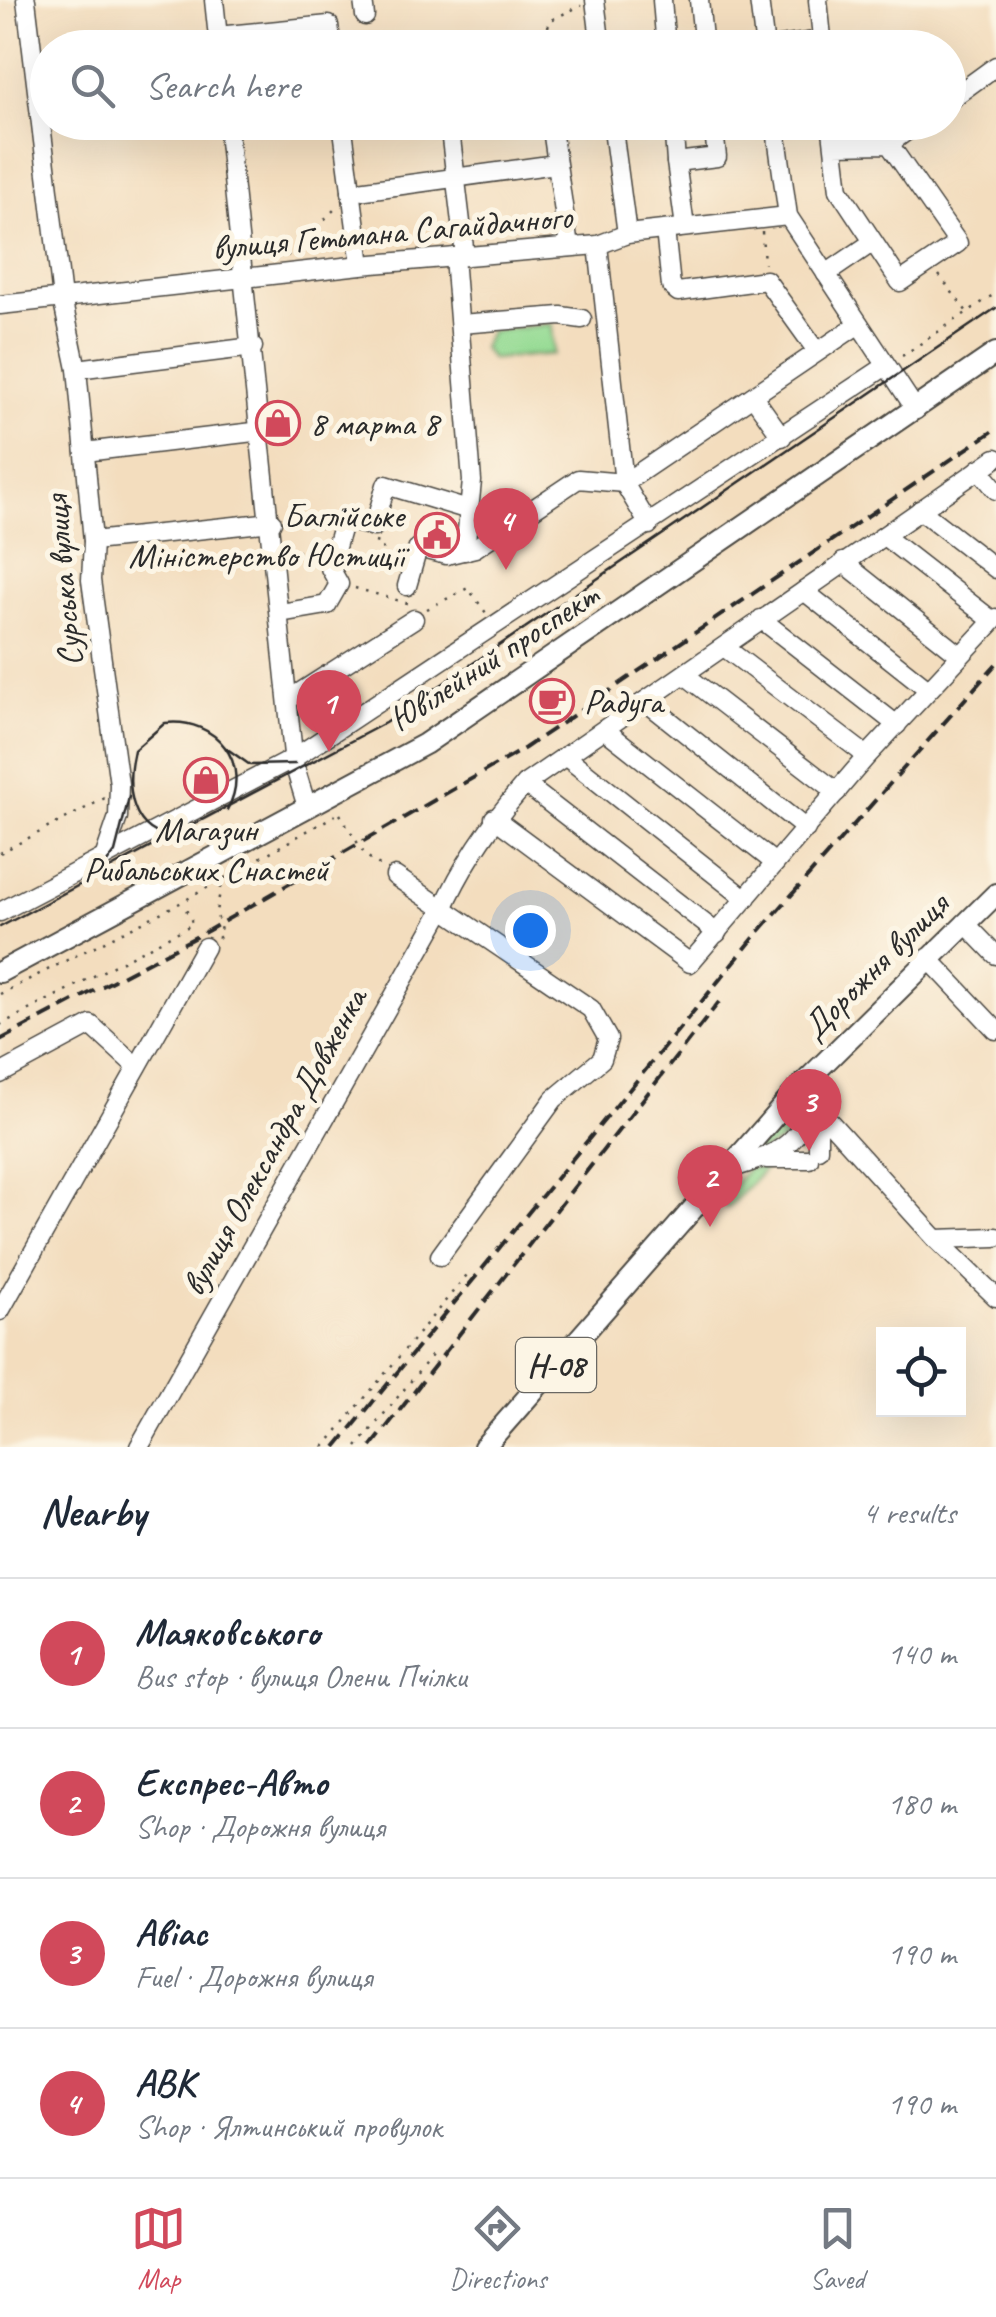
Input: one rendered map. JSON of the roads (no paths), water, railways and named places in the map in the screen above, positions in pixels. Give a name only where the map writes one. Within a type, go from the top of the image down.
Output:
[{"type":"main road","name":"Ювілейний проспект","points":[[0,972],[324,806],[425,744],[996,353]]},
{"type":"main road","name":"Дорожня вулиця","points":[[484,1447],[726,1170],[803,1094],[928,958],[996,894]]},
{"type":"street","name":"Сурська вулиця","points":[[26,0],[30,33]]},
{"type":"street","points":[[214,0],[217,30]]},
{"type":"street","points":[[594,0],[599,30]]},
{"type":"street","points":[[662,0],[664,30]]},
{"type":"street","points":[[700,0],[702,30]]},
{"type":"street","points":[[759,0],[763,30]]},
{"type":"street","points":[[818,0],[821,30]]},
{"type":"street","points":[[296,30],[328,25],[329,30]]},
{"type":"street","points":[[966,88],[996,66]]},
{"type":"street","name":"Сурська вулиця","points":[[43,140],[62,298],[76,368],[93,542],[92,580],[118,790],[118,817],[104,858]]},
{"type":"street","points":[[229,140],[294,758],[324,806]]},
{"type":"street","points":[[345,140],[361,265]]},
{"type":"street","points":[[451,140],[472,511],[464,551]]},
{"type":"street","points":[[553,140],[569,247]]},
{"type":"street","points":[[614,140],[626,234]]},
{"type":"street","points":[[674,140],[685,227]]},
{"type":"street","points":[[676,162],[718,157],[716,140]]},
{"type":"street","points":[[777,140],[788,216],[916,410]]},
{"type":"street","points":[[833,140],[839,190],[900,282],[958,244],[889,144]]},
{"type":"street","points":[[834,145],[889,144],[894,140]]},
{"type":"street","points":[[352,192],[556,164]]},
{"type":"street","name":"вулиця Гетьмана Сагайдачного","points":[[0,305],[361,265],[598,245],[626,234],[788,216]]},
{"type":"street","points":[[666,230],[670,286],[678,292],[766,280],[817,351]]},
{"type":"street","points":[[826,274],[873,242]]},
{"type":"street","points":[[598,245],[624,483],[650,525]]},
{"type":"street","points":[[460,324],[561,316],[582,319]]},
{"type":"street","points":[[407,586],[418,548],[446,555],[464,551],[578,479],[624,483],[858,324]]},
{"type":"street","points":[[76,368],[253,347]]},
{"type":"street","points":[[0,912],[294,758],[886,366]]},
{"type":"street","points":[[753,396],[782,437]]},
{"type":"street","points":[[84,452],[262,432]]},
{"type":"street","name":"вулиця Олександра Довженка","points":[[139,1447],[442,911],[462,866],[494,818],[525,784],[996,458]]},
{"type":"street","points":[[979,469],[996,490]]},
{"type":"street","points":[[280,613],[327,605],[339,584],[330,568],[344,520],[374,527],[386,485],[472,511]]},
{"type":"street","points":[[920,510],[996,569]]},
{"type":"street","points":[[93,542],[272,522]]},
{"type":"street","points":[[494,818],[680,959],[690,963],[696,959],[866,756],[994,619],[884,536]]},
{"type":"street","points":[[843,562],[960,655]]},
{"type":"street","points":[[804,591],[928,689]]},
{"type":"street","points":[[288,700],[414,618]]},
{"type":"street","points":[[761,618],[897,724]]},
{"type":"street","points":[[724,648],[866,756]]},
{"type":"street","points":[[686,675],[837,792]]},
{"type":"street","points":[[645,702],[806,829]]},
{"type":"street","points":[[605,730],[775,863]]},
{"type":"street","points":[[565,756],[746,899]]},
{"type":"street","points":[[525,784],[717,933]]},
{"type":"street","points":[[395,876],[591,1009],[608,1040],[602,1059],[554,1099],[440,1256]]},
{"type":"street","points":[[964,923],[996,955]]},
{"type":"street","points":[[0,1311],[205,947]]},
{"type":"street","points":[[928,958],[996,1030]]},
{"type":"street","points":[[0,1074],[91,1025],[137,1067]]},
{"type":"street","points":[[760,1158],[810,1150],[818,1125],[803,1094]]},
{"type":"street","points":[[726,1170],[787,1147],[800,1133],[808,1112],[803,1094]]},
{"type":"street","points":[[803,1094],[936,1239],[996,1297]]},
{"type":"street","points":[[936,1239],[996,1237]]},
{"type":"tram line","points":[[0,927],[385,723],[996,308]]},
{"type":"tram line","points":[[178,838],[150,828],[141,819],[131,794],[134,750],[165,723],[200,728],[225,747],[235,776],[227,810]]},
{"type":"tram line","points":[[226,748],[250,765],[295,764]]},
{"type":"tram line","points":[[101,871],[115,852],[129,797]]},
{"type":"railway","points":[[0,1040],[209,930],[525,748],[996,429]]},
{"type":"railway","points":[[336,1447],[757,934],[996,664]]},
{"type":"railway","points":[[371,1447],[719,1002]]},
{"type":"place","name":"8 марта 8","points":[[278,423]]},
{"type":"place","name":"Баглійське Міністерство Юстиції","points":[[437,535]]},
{"type":"place","name":"АВК","points":[[506,570]]},
{"type":"place","name":"Радуга","points":[[552,701]]},
{"type":"place","name":"Маяковського","points":[[329,752]]},
{"type":"place","name":"Магазин Рибальських Снастей","points":[[206,780]]},
{"type":"place","name":"Авіас","points":[[809,1151]]},
{"type":"place","name":"Експрес-Авто","points":[[710,1227]]}]
